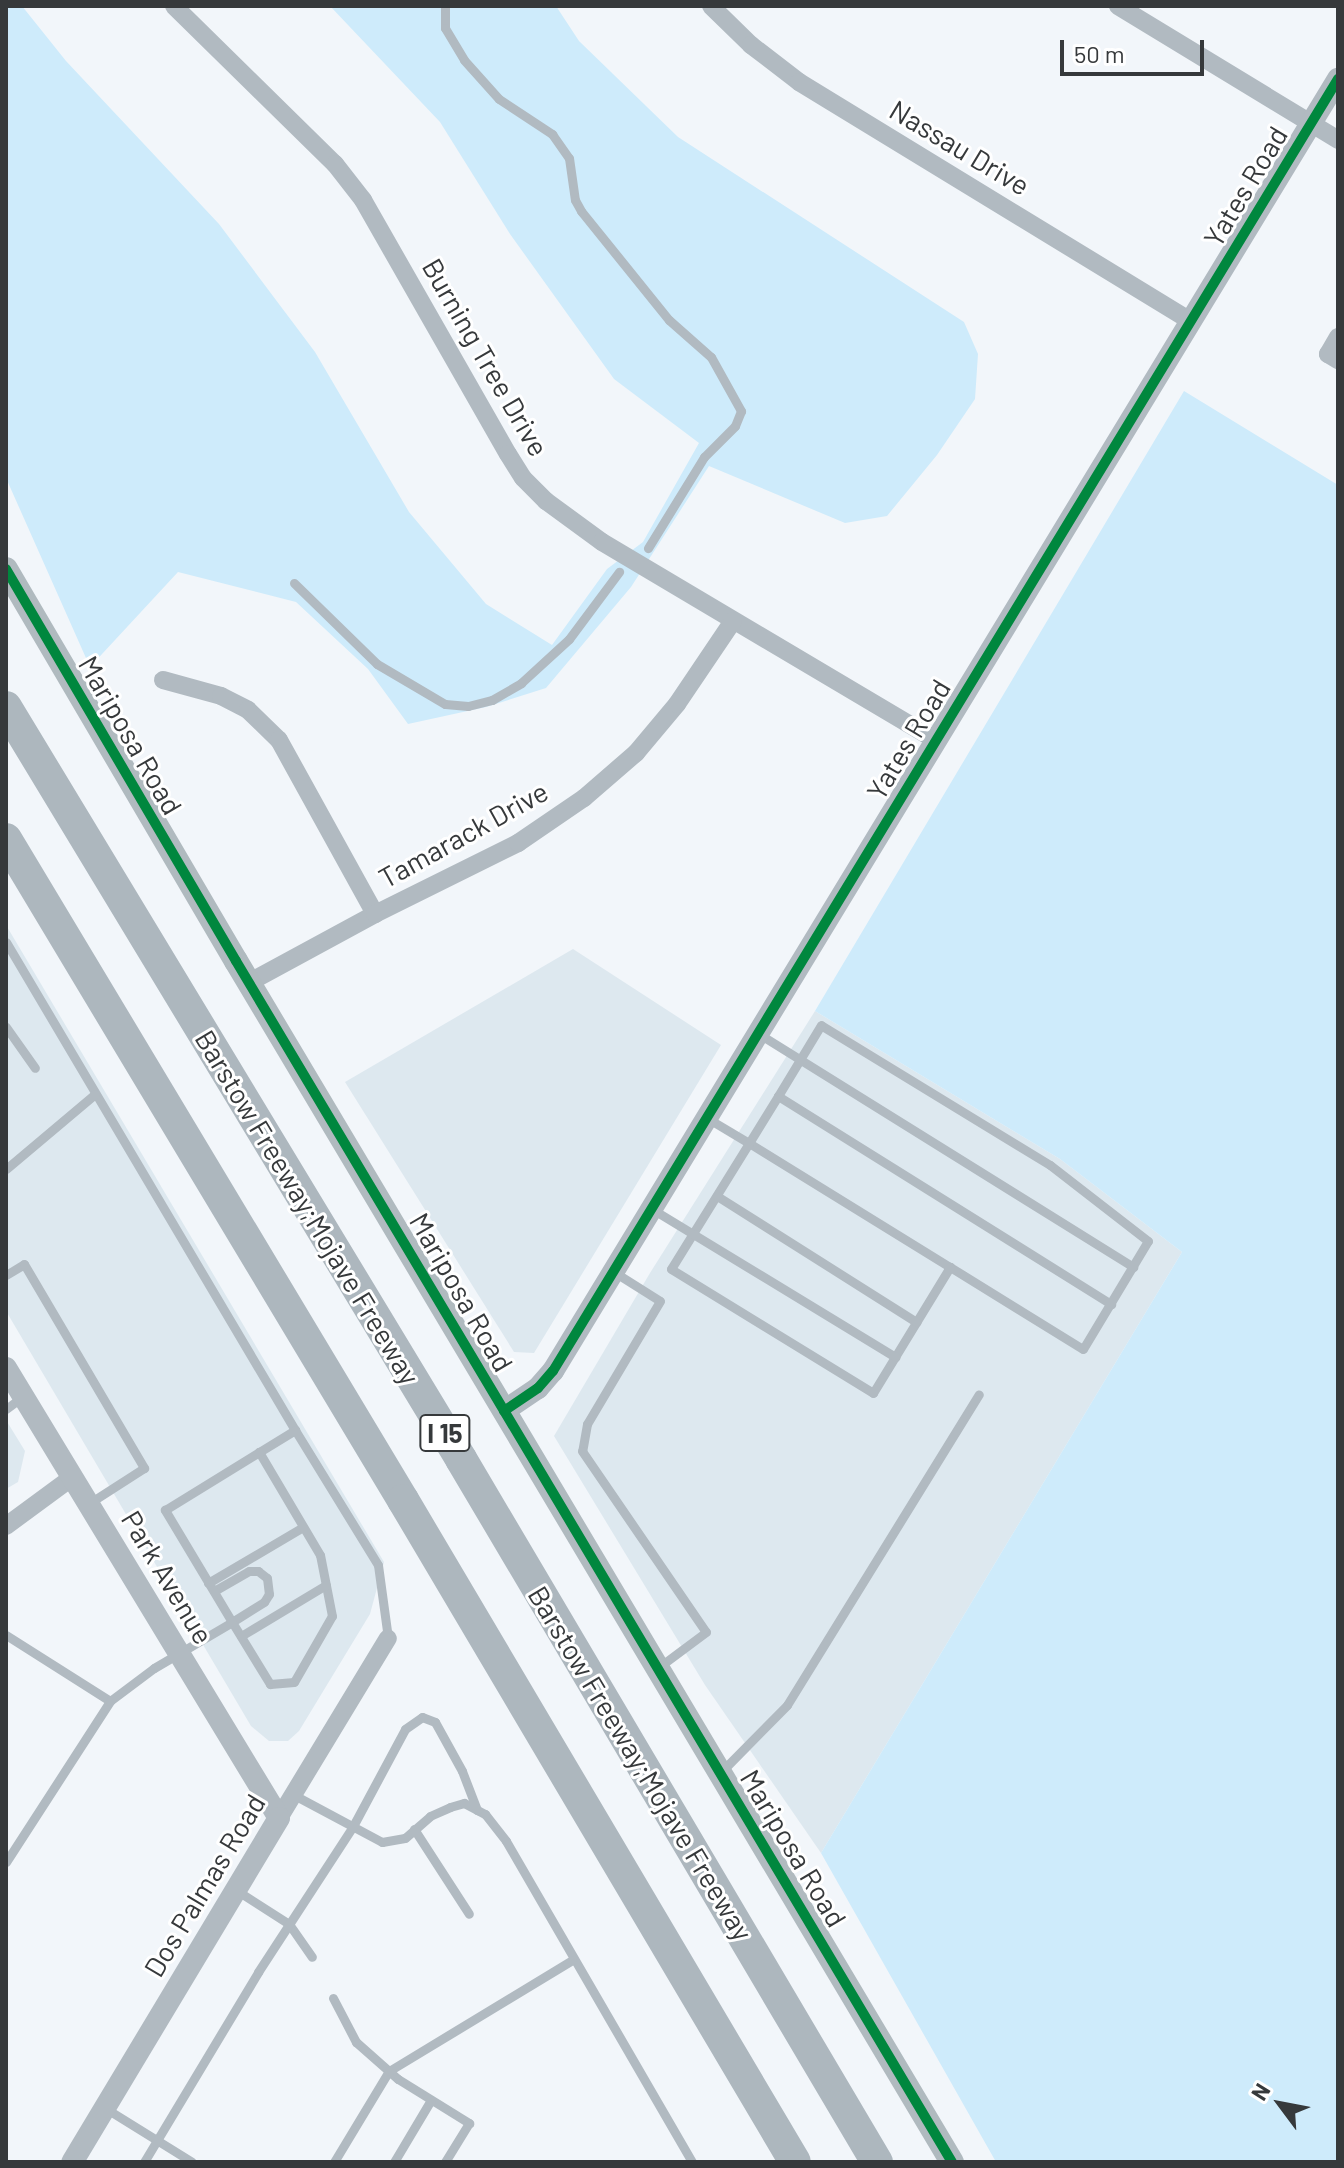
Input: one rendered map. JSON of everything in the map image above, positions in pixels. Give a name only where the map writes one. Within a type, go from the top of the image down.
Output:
[{"type":"highway","name":"Barstow Freeway;Mojave Freeway","points":[[6,707],[461,1459],[877,2162]]},
{"type":"highway","name":"I 15","points":[[6,839],[795,2162]]},
{"type":"main road","name":"Mariposa Road","points":[[6,569],[248,983],[952,2162]]},
{"type":"street","name":"Burning Tree Drive","points":[[174,6],[335,164],[363,200],[523,478],[581,528],[936,740]]},
{"type":"street","name":"Nassau Drive","points":[[711,6],[751,45],[799,82],[1190,321]]},
{"type":"street","points":[[1118,6],[1338,140]]},
{"type":"street","name":"Yates Road","points":[[504,1411],[538,1388],[553,1371],[1338,79]]},
{"type":"street","points":[[1333,357],[1338,337]]},
{"type":"street","name":"Tamarack Drive","points":[[248,983],[375,914],[518,843],[584,798],[636,753],[733,621]]},
{"type":"street","points":[[163,680],[221,696],[248,710],[279,740],[375,914]]},
{"type":"street","name":"Park Avenue","points":[[6,1368],[14,1402],[88,1504],[279,1818]]},
{"type":"street","points":[[6,1526],[71,1478]]},
{"type":"street","name":"Dos Palmas Road","points":[[72,2162],[388,1638]]},
{"type":"lane","points":[[445,6],[445,28],[457,51],[499,99],[552,134],[569,158],[575,200],[581,211],[669,320],[711,357],[741,411],[735,426],[704,457],[648,548]]},
{"type":"lane","points":[[294,583],[377,664],[445,704],[468,706],[500,696],[521,683],[569,639],[619,572]]},
{"type":"lane","points":[[6,942],[378,1565],[388,1638]]},
{"type":"lane","points":[[707,1117],[749,1143],[1083,1349],[1148,1241],[1050,1165],[821,1025],[800,1060],[749,1143],[717,1196],[671,1269],[873,1393],[950,1267]]},
{"type":"lane","points":[[6,1027],[35,1068]]},
{"type":"lane","points":[[757,1033],[1133,1267]]},
{"type":"lane","points":[[6,1169],[95,1094]]},
{"type":"lane","points":[[778,1096],[1111,1304]]},
{"type":"lane","points":[[717,1196],[916,1322]]},
{"type":"lane","points":[[652,1209],[895,1357]]},
{"type":"lane","points":[[6,1275],[24,1264],[144,1468],[88,1504]]},
{"type":"lane","points":[[614,1272],[660,1301],[587,1424],[582,1451],[706,1632],[659,1667]]},
{"type":"lane","points":[[721,1772],[787,1705],[979,1394]]},
{"type":"lane","points":[[259,1452],[320,1555],[332,1616],[294,1682],[270,1684],[165,1510],[259,1452],[295,1430]]},
{"type":"lane","points":[[211,1587],[237,1566],[303,1527]]},
{"type":"lane","points":[[6,1862],[110,1701],[179,1653],[264,1602],[269,1594],[267,1578],[258,1571],[249,1571],[211,1587]]},
{"type":"lane","points":[[241,1636],[326,1585]]},
{"type":"lane","points":[[6,1635],[110,1701]]},
{"type":"lane","points":[[144,2162],[289,1924],[352,1828],[405,1729],[422,1717],[435,1722],[462,1771],[477,1810]]},
{"type":"lane","points":[[294,1795],[382,1842],[405,1838],[430,1816],[464,1803],[485,1814],[506,1841],[572,1960],[692,2162]]},
{"type":"lane","points":[[414,1829],[469,1914]]},
{"type":"lane","points":[[236,1890],[289,1924],[312,1957]]},
{"type":"lane","points":[[334,2162],[389,2071],[572,1960]]},
{"type":"lane","points":[[333,1998],[356,2042],[389,2071],[469,2123],[445,2162]]},
{"type":"lane","points":[[394,2162],[431,2100]]},
{"type":"lane","points":[[105,2108],[192,2162]]},
{"type":"shaded area","points":[[6,6],[22,6],[66,61],[219,224],[315,352],[409,512],[486,604],[552,645],[607,569],[643,542],[699,443],[614,379],[510,234],[440,122],[330,6],[556,6],[579,41],[678,137],[964,322],[978,354],[975,399],[937,455],[887,516],[845,523],[709,466],[631,587],[546,688],[486,707],[408,724],[368,669],[296,602],[178,572],[90,667],[6,478]]},
{"type":"shaded area","points":[[1184,391],[1338,485],[1338,2162],[996,2162],[821,1853],[1182,1252],[1060,1159],[815,1011]]},
{"type":"shaded area","points":[[6,925],[384,1562],[370,1614],[299,1731],[288,1741],[269,1741],[251,1726],[6,1311]]},
{"type":"shaded area","points":[[573,949],[721,1045],[534,1353],[514,1352],[345,1082]]},
{"type":"shaded area","points":[[815,1011],[1060,1159],[1182,1252],[821,1853],[705,1685],[554,1436],[650,1273]]},
{"type":"shaded area","points":[[6,1420],[25,1451],[18,1482],[6,1489]]},
{"type":"cycle path","points":[[504,1411],[538,1388],[553,1371],[1338,79]]},
{"type":"cycle path","points":[[6,569],[952,2162]]}]
